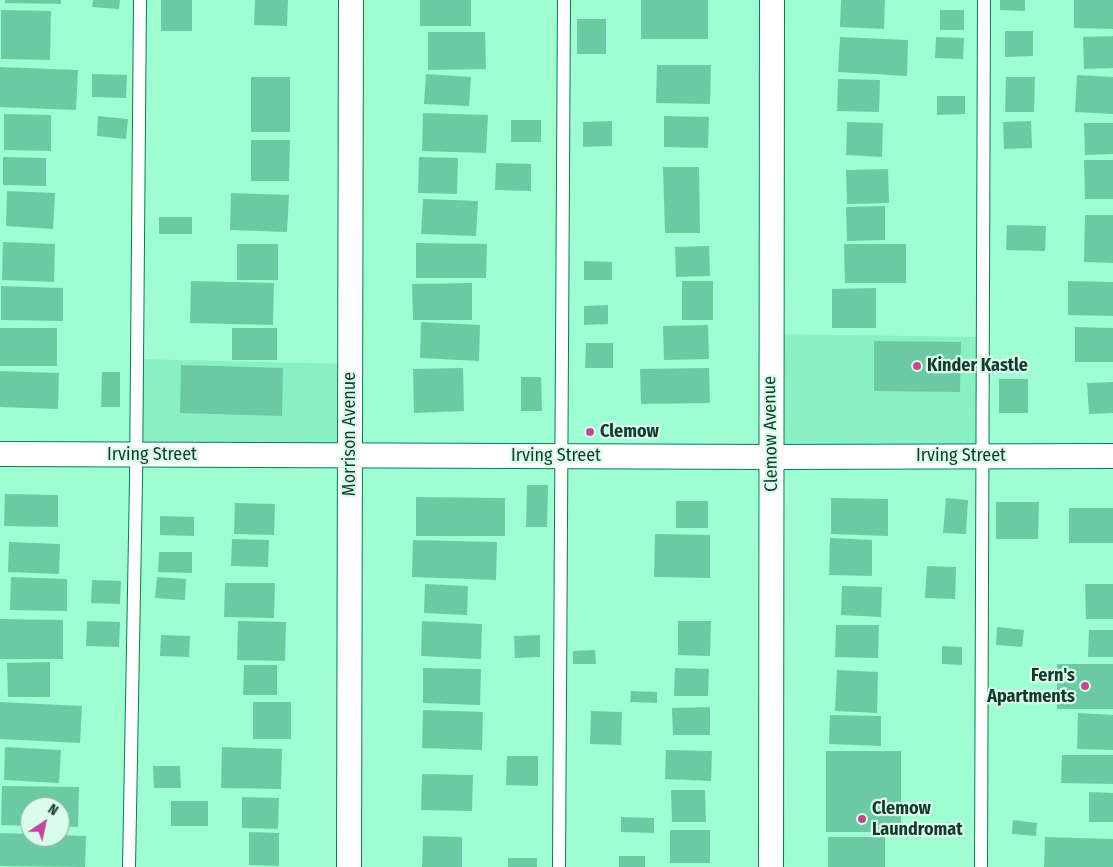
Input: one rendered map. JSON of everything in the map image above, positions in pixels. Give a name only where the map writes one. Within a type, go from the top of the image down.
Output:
[{"type":"street","name":"Morrison Avenue","points":[[349,867],[351,0]]},
{"type":"street","name":"Clemow Avenue","points":[[771,867],[772,0]]},
{"type":"street","name":"Irving Street","points":[[0,454],[137,456],[1113,456]]},
{"type":"lane","points":[[130,867],[137,456],[140,0]]},
{"type":"lane","points":[[559,867],[564,0]]},
{"type":"lane","points":[[981,867],[984,0]]},
{"type":"shaded area","points":[[774,334],[982,337],[982,458],[774,459]]},
{"type":"shaded area","points":[[139,359],[349,364],[348,452],[139,454]]},
{"type":"building","points":[[5,0],[61,0],[61,4],[5,3]]},
{"type":"building","points":[[93,0],[120,0],[119,9],[92,7]]},
{"type":"building","points":[[161,0],[192,0],[192,31],[161,31]]},
{"type":"building","points":[[255,0],[288,0],[287,26],[254,25]]},
{"type":"building","points":[[420,0],[471,0],[471,26],[420,26]]},
{"type":"building","points":[[641,0],[708,0],[708,39],[641,39]]},
{"type":"building","points":[[841,0],[885,0],[884,29],[840,27]]},
{"type":"building","points":[[1000,0],[1025,0],[1025,11],[1000,10]]},
{"type":"building","points":[[1074,0],[1113,0],[1113,29],[1074,28]]},
{"type":"building","points":[[1,10],[51,11],[50,60],[1,59]]},
{"type":"building","points":[[940,10],[964,10],[964,30],[940,30]]},
{"type":"building","points":[[577,19],[606,19],[606,54],[577,54]]},
{"type":"building","points":[[1005,31],[1033,31],[1033,56],[1005,57]]},
{"type":"building","points":[[428,32],[485,32],[486,69],[428,70]]},
{"type":"building","points":[[1113,36],[1113,68],[1084,69],[1083,37]]},
{"type":"building","points":[[840,37],[908,40],[907,76],[838,72]]},
{"type":"building","points":[[936,37],[964,38],[963,59],[935,58]]},
{"type":"building","points":[[657,65],[711,65],[710,104],[656,103]]},
{"type":"building","points":[[0,67],[78,70],[76,110],[0,107]]},
{"type":"building","points":[[92,74],[127,75],[126,98],[92,97]]},
{"type":"building","points":[[426,74],[471,77],[469,106],[424,104]]},
{"type":"building","points":[[1077,75],[1113,77],[1113,114],[1075,112]]},
{"type":"building","points":[[251,77],[290,77],[290,132],[251,132]]},
{"type":"building","points":[[1006,77],[1035,77],[1034,112],[1005,112]]},
{"type":"building","points":[[838,79],[880,80],[879,112],[837,111]]},
{"type":"building","points":[[937,96],[965,96],[965,114],[937,115]]},
{"type":"building","points":[[423,113],[488,115],[486,153],[422,151]]},
{"type":"building","points":[[4,114],[51,115],[51,151],[4,150]]},
{"type":"building","points":[[98,116],[128,119],[126,139],[97,136]]},
{"type":"building","points":[[664,116],[709,117],[708,148],[664,147]]},
{"type":"building","points":[[511,120],[541,120],[541,142],[511,142]]},
{"type":"building","points":[[612,121],[612,146],[583,147],[583,122]]},
{"type":"building","points":[[1031,121],[1032,148],[1004,149],[1003,122]]},
{"type":"building","points":[[847,122],[883,123],[882,157],[846,155]]},
{"type":"building","points":[[1084,123],[1113,123],[1113,154],[1085,155]]},
{"type":"building","points":[[251,140],[290,140],[289,181],[251,181]]},
{"type":"building","points":[[3,157],[46,158],[46,186],[3,185]]},
{"type":"building","points":[[419,157],[458,158],[457,194],[418,193]]},
{"type":"building","points":[[1084,160],[1113,160],[1113,199],[1085,199]]},
{"type":"building","points":[[496,163],[531,164],[531,191],[495,190]]},
{"type":"building","points":[[663,167],[699,167],[700,233],[665,233]]},
{"type":"building","points":[[888,169],[889,203],[847,204],[846,170]]},
{"type":"building","points":[[7,191],[55,193],[53,229],[6,226]]},
{"type":"building","points":[[231,193],[289,195],[287,232],[230,230]]},
{"type":"building","points":[[423,199],[478,201],[476,236],[421,234]]},
{"type":"building","points":[[885,206],[885,240],[847,241],[846,207]]},
{"type":"building","points":[[1085,215],[1113,215],[1113,263],[1084,262]]},
{"type":"building","points":[[159,217],[192,217],[192,234],[159,234]]},
{"type":"building","points":[[1007,225],[1046,226],[1045,251],[1006,250]]},
{"type":"building","points":[[3,242],[55,244],[54,282],[2,280]]},
{"type":"building","points":[[416,243],[487,244],[486,278],[416,278]]},
{"type":"building","points":[[237,244],[278,244],[278,280],[237,280]]},
{"type":"building","points":[[844,244],[906,244],[906,283],[845,283]]},
{"type":"building","points":[[709,246],[710,276],[676,277],[675,247]]},
{"type":"building","points":[[584,261],[612,262],[612,280],[584,280]]},
{"type":"building","points":[[191,281],[274,283],[273,325],[190,323]]},
{"type":"building","points":[[682,281],[713,281],[713,320],[682,320]]},
{"type":"building","points":[[1068,281],[1113,282],[1113,316],[1068,315]]},
{"type":"building","points":[[472,283],[472,320],[413,320],[412,284]]},
{"type":"building","points":[[1,286],[63,288],[63,321],[1,320]]},
{"type":"building","points":[[876,288],[876,328],[832,328],[832,289]]},
{"type":"building","points":[[608,305],[608,324],[584,325],[584,306]]},
{"type":"building","points":[[421,322],[480,325],[479,361],[420,358]]},
{"type":"building","points":[[708,325],[709,359],[664,360],[663,326]]},
{"type":"building","points":[[1075,327],[1113,328],[1113,362],[1075,362]]},
{"type":"building","points":[[0,328],[57,328],[57,366],[0,366]]},
{"type":"building","points":[[232,328],[277,328],[277,360],[232,360]]},
{"type":"building","name":"Kinder Kastle","points":[[874,341],[961,342],[960,392],[874,391]]},
{"type":"building","points":[[586,343],[613,343],[613,368],[585,368]]},
{"type":"building","points":[[181,365],[283,368],[282,416],[180,413]]},
{"type":"building","points":[[463,368],[464,411],[414,413],[413,369]]},
{"type":"building","points":[[709,368],[710,403],[641,404],[640,369]]},
{"type":"building","points":[[0,371],[59,373],[58,409],[0,407]]},
{"type":"building","points":[[102,372],[120,372],[120,407],[101,407]]},
{"type":"building","points":[[521,377],[541,377],[542,411],[521,411]]},
{"type":"building","points":[[999,379],[1028,379],[1028,413],[999,413]]},
{"type":"building","points":[[1113,382],[1113,413],[1089,414],[1087,383]]},
{"type":"building","points":[[527,485],[548,485],[547,527],[526,527]]},
{"type":"building","points":[[5,494],[58,495],[58,527],[4,526]]},
{"type":"building","points":[[416,497],[505,498],[505,536],[416,536]]},
{"type":"building","points":[[831,498],[888,499],[888,536],[831,534]]},
{"type":"building","points":[[946,498],[968,500],[966,534],[943,533]]},
{"type":"building","points":[[676,501],[708,501],[708,528],[676,528]]},
{"type":"building","points":[[996,502],[1039,502],[1038,539],[996,539]]},
{"type":"building","points":[[235,503],[275,504],[274,535],[234,534]]},
{"type":"building","points":[[1069,508],[1113,508],[1113,543],[1069,543]]},
{"type":"building","points":[[160,516],[194,517],[194,536],[160,535]]},
{"type":"building","points":[[655,534],[710,535],[710,578],[654,577]]},
{"type":"building","points":[[830,538],[872,540],[872,576],[829,575]]},
{"type":"building","points":[[232,539],[269,540],[268,567],[231,566]]},
{"type":"building","points":[[413,540],[497,542],[496,580],[412,577]]},
{"type":"building","points":[[9,542],[60,544],[59,574],[8,572]]},
{"type":"building","points":[[159,552],[192,552],[192,573],[158,572]]},
{"type":"building","points":[[927,566],[956,567],[955,599],[925,598]]},
{"type":"building","points":[[11,577],[67,579],[67,611],[10,610]]},
{"type":"building","points":[[157,577],[186,579],[185,600],[155,598]]},
{"type":"building","points":[[92,580],[121,581],[120,604],[91,603]]},
{"type":"building","points":[[225,583],[275,583],[274,618],[224,617]]},
{"type":"building","points":[[425,584],[468,586],[467,615],[424,613]]},
{"type":"building","points":[[1085,584],[1113,584],[1113,619],[1086,619]]},
{"type":"building","points":[[842,586],[882,587],[881,617],[841,615]]},
{"type":"building","points":[[0,619],[63,620],[63,659],[0,659]]},
{"type":"building","points":[[87,621],[120,622],[119,647],[86,646]]},
{"type":"building","points":[[238,621],[286,622],[285,661],[237,660]]},
{"type":"building","points":[[422,621],[482,624],[481,659],[421,656]]},
{"type":"building","points":[[678,621],[711,621],[710,656],[678,655]]},
{"type":"building","points":[[836,625],[879,625],[878,658],[835,657]]},
{"type":"building","points":[[997,627],[1024,630],[1022,647],[996,645]]},
{"type":"building","points":[[1089,630],[1113,630],[1113,657],[1088,657]]},
{"type":"building","points":[[161,635],[190,636],[189,657],[160,656]]},
{"type":"building","points":[[540,635],[540,657],[515,658],[514,636]]},
{"type":"building","points":[[942,646],[962,647],[962,665],[942,664]]},
{"type":"building","points":[[595,650],[596,664],[573,664],[573,651]]},
{"type":"building","points":[[50,662],[50,697],[8,697],[7,663]]},
{"type":"building","name":"Fern's Apartments","points":[[1057,664],[1113,664],[1113,709],[1057,709]]},
{"type":"building","points":[[244,665],[277,665],[277,695],[243,695]]},
{"type":"building","points":[[423,668],[481,669],[480,705],[423,703]]},
{"type":"building","points":[[675,668],[709,669],[708,696],[674,696]]},
{"type":"building","points":[[837,670],[878,672],[877,713],[835,711]]},
{"type":"building","points":[[631,691],[657,692],[657,703],[630,702]]},
{"type":"building","points":[[0,702],[82,706],[80,743],[0,739]]},
{"type":"building","points":[[253,702],[291,702],[291,739],[253,739]]},
{"type":"building","points":[[710,707],[710,735],[673,735],[672,708]]},
{"type":"building","points":[[423,710],[483,712],[482,750],[422,748]]},
{"type":"building","points":[[591,711],[622,712],[621,745],[590,744]]},
{"type":"building","points":[[1078,713],[1113,715],[1113,750],[1077,749]]},
{"type":"building","points":[[830,715],[881,716],[881,746],[829,744]]},
{"type":"building","points":[[5,747],[61,750],[59,783],[4,780]]},
{"type":"building","points":[[222,747],[282,749],[281,789],[221,788]]},
{"type":"building","points":[[666,750],[712,751],[711,781],[665,779]]},
{"type":"building","points":[[826,751],[901,751],[901,832],[826,832]]},
{"type":"building","points":[[1062,755],[1113,755],[1113,784],[1061,783]]},
{"type":"building","points":[[507,756],[538,756],[538,786],[506,785]]},
{"type":"building","points":[[153,766],[180,766],[181,788],[154,788]]},
{"type":"building","points":[[422,774],[473,775],[472,811],[421,810]]},
{"type":"building","points":[[2,786],[79,787],[78,827],[70,827],[70,797],[20,797],[20,826],[1,825]]},
{"type":"building","points":[[671,790],[705,790],[706,822],[672,822]]},
{"type":"building","points":[[1089,792],[1113,793],[1113,822],[1089,822]]},
{"type":"building","points":[[242,797],[279,798],[278,829],[242,828]]},
{"type":"building","points":[[171,801],[208,801],[208,826],[171,826]]},
{"type":"building","points":[[621,817],[654,818],[654,833],[621,832]]},
{"type":"building","points":[[1013,820],[1037,823],[1036,836],[1012,834]]},
{"type":"building","points":[[670,830],[710,830],[710,863],[670,863]]},
{"type":"building","points":[[249,832],[279,833],[279,866],[249,865]]},
{"type":"building","points":[[0,833],[20,834],[20,847],[70,847],[70,835],[86,836],[85,867],[0,866]]},
{"type":"building","points":[[423,836],[462,837],[462,867],[422,867]]},
{"type":"building","points":[[828,837],[885,837],[885,867],[828,867]]},
{"type":"building","points":[[1045,837],[1113,839],[1113,867],[1044,867]]},
{"type":"building","points":[[619,856],[645,856],[645,867],[619,867]]},
{"type":"building","points":[[508,858],[537,858],[537,867],[508,867]]},
{"type":"place","name":"Kinder Kastle","points":[[917,366]]},
{"type":"place","name":"Clemow","points":[[590,432]]},
{"type":"place","name":"Fern's Apartments","points":[[1085,686]]},
{"type":"place","name":"Clemow Laundromat","points":[[862,819]]}]
